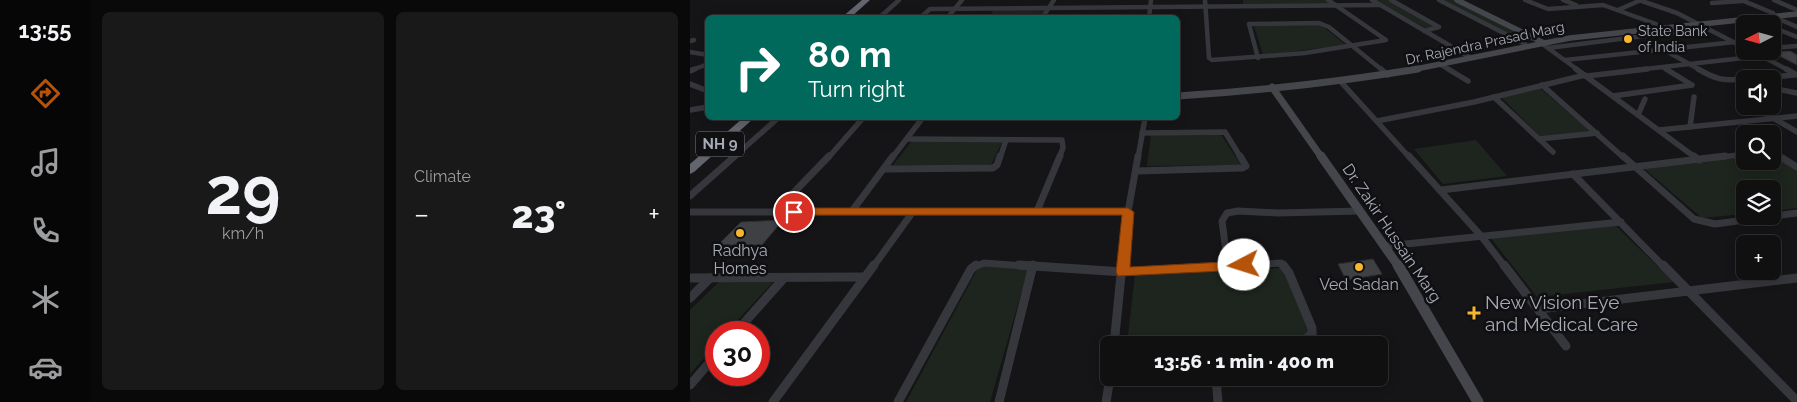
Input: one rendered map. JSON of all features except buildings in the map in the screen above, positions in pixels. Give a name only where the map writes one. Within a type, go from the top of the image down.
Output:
[{"type":"highway","points":[[848,15],[866,0]]},
{"type":"highway","points":[[856,15],[873,0]]},
{"type":"highway","points":[[690,160],[735,120]]},
{"type":"highway","name":"NH 9","points":[[690,170],[747,120]]},
{"type":"main road","points":[[1458,0],[1543,43]]},
{"type":"main road","points":[[1462,0],[1543,43]]},
{"type":"main road","name":"Dr. Rajendra Prasad Marg","points":[[1772,15],[1797,11]]},
{"type":"main road","name":"Dr. Rajendra Prasad Marg","points":[[1180,94],[1341,82],[1543,43],[1606,33],[1736,18]]},
{"type":"main road","name":"Dr. Rajendra Prasad Marg","points":[[1272,88],[1441,65],[1525,44],[1543,43],[1602,30],[1656,24],[1736,19]]},
{"type":"main road","name":"Dr. Zakir Hussain Marg","points":[[1272,88],[1386,246],[1435,325],[1478,402]]},
{"type":"street","points":[[882,15],[899,0]]},
{"type":"street","points":[[949,15],[962,0]]},
{"type":"street","points":[[1044,15],[1054,0]]},
{"type":"street","points":[[1149,15],[1151,0]]},
{"type":"street","points":[[1205,0],[1210,59],[1258,58],[1352,47],[1386,39],[1328,0]]},
{"type":"street","points":[[1238,0],[1240,7]]},
{"type":"street","points":[[1372,0],[1469,57]]},
{"type":"street","points":[[1391,0],[1439,27],[1424,31]]},
{"type":"street","points":[[1439,0],[1525,44]]},
{"type":"street","points":[[1525,0],[1545,8],[1599,5],[1656,24]]},
{"type":"street","points":[[1563,0],[1579,6]]},
{"type":"street","points":[[1618,10],[1640,0],[1663,6],[1735,42]]},
{"type":"street","points":[[1712,3],[1741,0],[1772,15]]},
{"type":"street","points":[[1774,0],[1797,11]]},
{"type":"street","points":[[923,15],[930,9],[987,11],[1048,8],[1380,5]]},
{"type":"street","points":[[1781,19],[1797,27]]},
{"type":"street","points":[[1258,58],[1248,26],[1250,23],[1323,24],[1386,73]]},
{"type":"street","points":[[1543,43],[1586,42],[1708,28]]},
{"type":"street","points":[[1781,30],[1797,37]]},
{"type":"street","points":[[1565,60],[1665,51],[1735,42]]},
{"type":"street","points":[[1543,43],[1699,160]]},
{"type":"street","points":[[1781,47],[1797,46]]},
{"type":"street","points":[[1785,47],[1797,53]]},
{"type":"street","points":[[1665,51],[1720,80],[1736,79]]},
{"type":"street","points":[[690,52],[705,54]]},
{"type":"street","points":[[1377,121],[1494,98],[1586,75],[1736,59]]},
{"type":"street","points":[[1768,60],[1796,75]]},
{"type":"street","points":[[690,71],[705,65]]},
{"type":"street","points":[[1441,65],[1468,81]]},
{"type":"street","points":[[1613,96],[1692,85],[1664,68]]},
{"type":"street","points":[[1781,76],[1796,75]]},
{"type":"street","points":[[1341,82],[1482,237],[1539,308],[1566,346]]},
{"type":"street","points":[[690,84],[705,90]]},
{"type":"street","points":[[1542,85],[1690,216],[1700,221],[1715,224],[1797,213]]},
{"type":"street","points":[[1781,90],[1797,93]]},
{"type":"street","points":[[1690,127],[1694,97]]},
{"type":"street","points":[[1494,98],[1553,152]]},
{"type":"street","points":[[1638,115],[1645,99]]},
{"type":"street","points":[[690,110],[705,108]]},
{"type":"street","points":[[1770,115],[1797,132]]},
{"type":"street","points":[[1659,130],[1797,116]]},
{"type":"street","points":[[690,196],[776,120]]},
{"type":"street","points":[[775,212],[821,166],[861,120]]},
{"type":"street","points":[[852,212],[921,120]]},
{"type":"street","points":[[1115,336],[1128,212],[1145,120]]},
{"type":"street","points":[[1136,171],[1242,168],[1246,166],[1224,132],[1142,133]]},
{"type":"street","points":[[1539,139],[1597,133]]},
{"type":"street","points":[[907,139],[1058,139],[1064,144],[1037,211]]},
{"type":"street","points":[[885,169],[993,168],[997,164],[1006,140]]},
{"type":"street","points":[[1441,190],[1736,155]]},
{"type":"street","points":[[1781,157],[1797,167]]},
{"type":"street","points":[[1573,174],[1797,401]]},
{"type":"street","points":[[1228,267],[1222,221],[1226,213],[1238,211],[1278,213],[1360,211]]},
{"type":"street","points":[[690,212],[1128,212]]},
{"type":"street","points":[[773,402],[912,213]]},
{"type":"street","points":[[1386,246],[1621,222]]},
{"type":"street","points":[[898,402],[976,264],[1123,272],[1228,267],[1275,262],[1281,264],[1289,273],[1312,328],[1312,334],[1310,336]]},
{"type":"street","points":[[999,402],[1033,266]]},
{"type":"street","points":[[690,278],[864,277]]},
{"type":"street","points":[[690,298],[710,278]]},
{"type":"street","points":[[746,321],[784,278]]},
{"type":"street","points":[[1539,308],[1797,278]]},
{"type":"street","points":[[690,385],[705,368]]},
{"type":"street","points":[[1106,402],[1109,386]]},
{"type":"street","points":[[1217,386],[1218,402]]},
{"type":"shaded area","points":[[1243,0],[1327,0],[1332,4],[1243,5]]},
{"type":"shaded area","points":[[1376,0],[1389,0],[1435,26],[1425,28]]},
{"type":"shaded area","points":[[1442,0],[1461,0],[1540,39],[1523,42]]},
{"type":"shaded area","points":[[994,9],[1045,9],[1040,15],[991,15]]},
{"type":"shaded area","points":[[1253,23],[1319,23],[1346,45],[1263,55]]},
{"type":"shaded area","points":[[1540,88],[1590,131],[1541,137],[1500,96]]},
{"type":"shaded area","points":[[1220,133],[1241,165],[1147,166],[1151,134]]},
{"type":"shaded area","points":[[1003,140],[991,165],[893,165],[912,141]]},
{"type":"shaded area","points":[[1476,140],[1507,176],[1443,184],[1414,149]]},
{"type":"shaded area","points":[[1736,158],[1736,170],[1781,170],[1781,160],[1797,171],[1797,208],[1781,210],[1781,180],[1736,180],[1736,215],[1702,218],[1642,167]]},
{"type":"shaded area","points":[[1614,224],[1674,282],[1537,297],[1489,236]]},
{"type":"shaded area","points":[[979,266],[1029,266],[990,402],[906,402]]},
{"type":"shaded area","points":[[1284,268],[1318,336],[1128,336],[1135,274]]},
{"type":"shaded area","points":[[722,279],[774,281],[737,321],[705,321],[705,357],[690,374],[690,310]]},
{"type":"place","name":"State Bank of India","points":[[1628,39]]},
{"type":"place","name":"Radhya Homes","points":[[740,233]]},
{"type":"place","name":"Ved Sadan","points":[[1359,267]]},
{"type":"place","name":"New Vision Eye and Medical Care","points":[[1474,313]]},
{"type":"route","points":[[794,212],[1128,212],[1123,272],[1244,265]]}]
